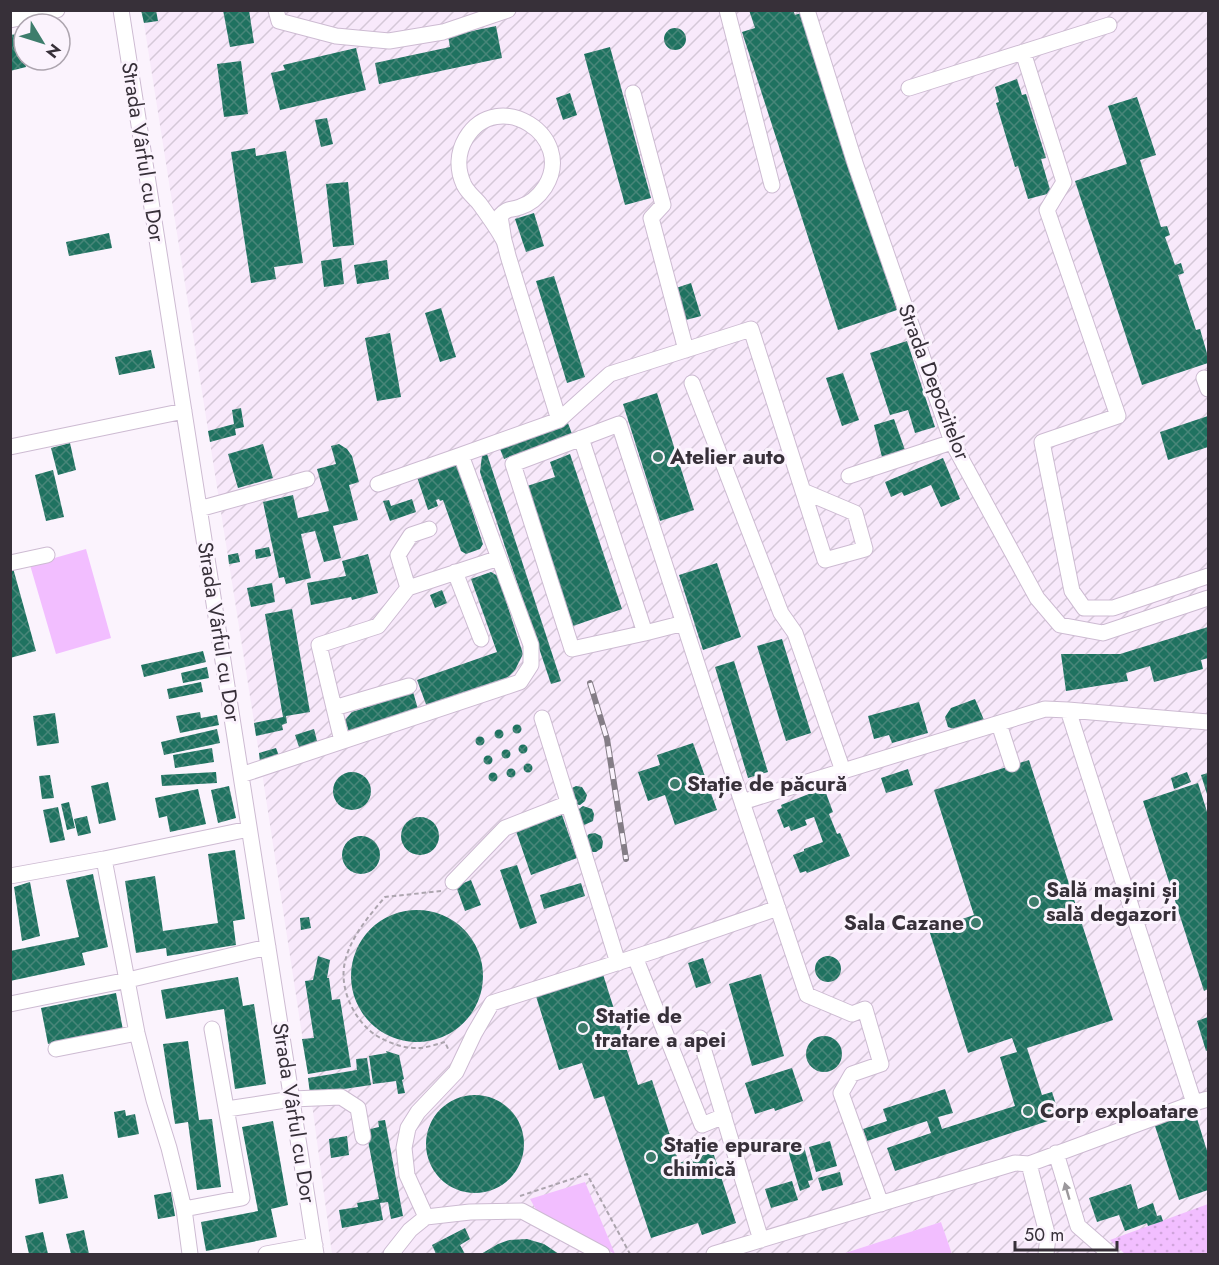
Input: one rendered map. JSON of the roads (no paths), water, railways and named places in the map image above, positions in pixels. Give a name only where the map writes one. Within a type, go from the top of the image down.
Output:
[{"type":"street","points":[[10,20],[57,10]]},
{"type":"street","points":[[276,10],[279,21],[336,36],[389,41],[443,32],[508,10]]},
{"type":"street","points":[[727,10],[772,185]]},
{"type":"street","name":"Strada Depozitelor","points":[[807,10],[855,164],[952,442],[1037,598],[1060,625],[1103,633],[1209,598]]},
{"type":"street","name":"Strada Vârful cu Dor","points":[[121,11],[315,1250]]},
{"type":"street","points":[[909,88],[1109,25]]},
{"type":"street","points":[[1023,52],[1064,182],[1047,210],[1118,416],[1042,442],[1072,591],[1084,608],[1113,608],[1209,576]]},
{"type":"street","points":[[633,93],[663,205],[651,218],[686,350]]},
{"type":"street","points":[[504,241],[478,201],[466,190],[460,176],[458,161],[461,146],[469,132],[482,122],[496,117],[512,116],[526,121],[539,130],[548,143],[552,158],[551,173],[545,187],[535,199],[522,207],[507,210],[500,216],[504,241],[559,420]]},
{"type":"street","points":[[378,484],[559,420],[610,374],[751,330],[825,560],[865,549],[855,513],[803,491]]},
{"type":"street","points":[[692,383],[781,613],[795,633],[843,771]]},
{"type":"street","points":[[10,447],[184,411]]},
{"type":"street","points":[[684,623],[573,649],[513,464],[619,424],[807,995],[852,1014],[865,1009],[881,1064],[852,1074],[841,1092],[881,1204]]},
{"type":"street","points":[[581,438],[645,633]]},
{"type":"street","points":[[849,476],[952,442]]},
{"type":"street","points":[[241,775],[520,682],[531,665],[531,645],[461,455]]},
{"type":"street","points":[[199,509],[308,479]]},
{"type":"street","points":[[408,588],[398,555],[411,535],[429,529]]},
{"type":"street","points":[[10,563],[46,555]]},
{"type":"street","points":[[342,741],[319,645],[378,627],[408,588],[499,558]]},
{"type":"street","points":[[456,572],[481,639]]},
{"type":"street","points":[[334,708],[409,686]]},
{"type":"street","points":[[742,802],[1045,709],[1209,722]]},
{"type":"street","points":[[714,1254],[1015,1163],[1029,1164],[1201,1101],[1068,710]]},
{"type":"street","points":[[542,718],[618,963]]},
{"type":"street","points":[[999,724],[1012,764]]},
{"type":"street","points":[[453,882],[505,828],[569,803]]},
{"type":"street","points":[[10,876],[249,829]]},
{"type":"street","points":[[104,859],[138,1033],[184,1209],[190,1254]]},
{"type":"street","points":[[426,1217],[408,1175],[404,1148],[408,1128],[418,1112],[456,1072],[492,1003],[778,908]]},
{"type":"street","points":[[10,1004],[128,980],[268,947]]},
{"type":"street","points":[[635,957],[702,1125],[724,1116]]},
{"type":"street","points":[[184,1209],[242,1198],[212,1029]]},
{"type":"street","points":[[56,1049],[138,1033]]},
{"type":"street","points":[[700,1038],[761,1240]]},
{"type":"street","points":[[227,1109],[292,1099],[341,1097],[358,1108],[363,1137]]},
{"type":"street","points":[[1056,1153],[1078,1226],[1110,1254]]},
{"type":"street","points":[[1029,1164],[1048,1237],[1046,1254]]},
{"type":"street","points":[[391,1254],[410,1230],[426,1217],[470,1212],[522,1211],[602,1254]]},
{"type":"street","points":[[266,1254],[315,1250]]},
{"type":"railway","points":[[590,683],[607,739],[626,859]]},
{"type":"place","name":"Atelier auto","points":[[658,457]]},
{"type":"place","name":"Stație de păcură","points":[[675,784]]},
{"type":"place","name":"Sală mașini și sală degazori","points":[[1034,902]]},
{"type":"place","name":"Sala Cazane","points":[[976,923]]},
{"type":"place","name":"Stație de tratare a apei","points":[[583,1028]]},
{"type":"place","name":"Corp exploatare","points":[[1028,1111]]},
{"type":"place","name":"Stație epurare chimică","points":[[651,1157]]}]
